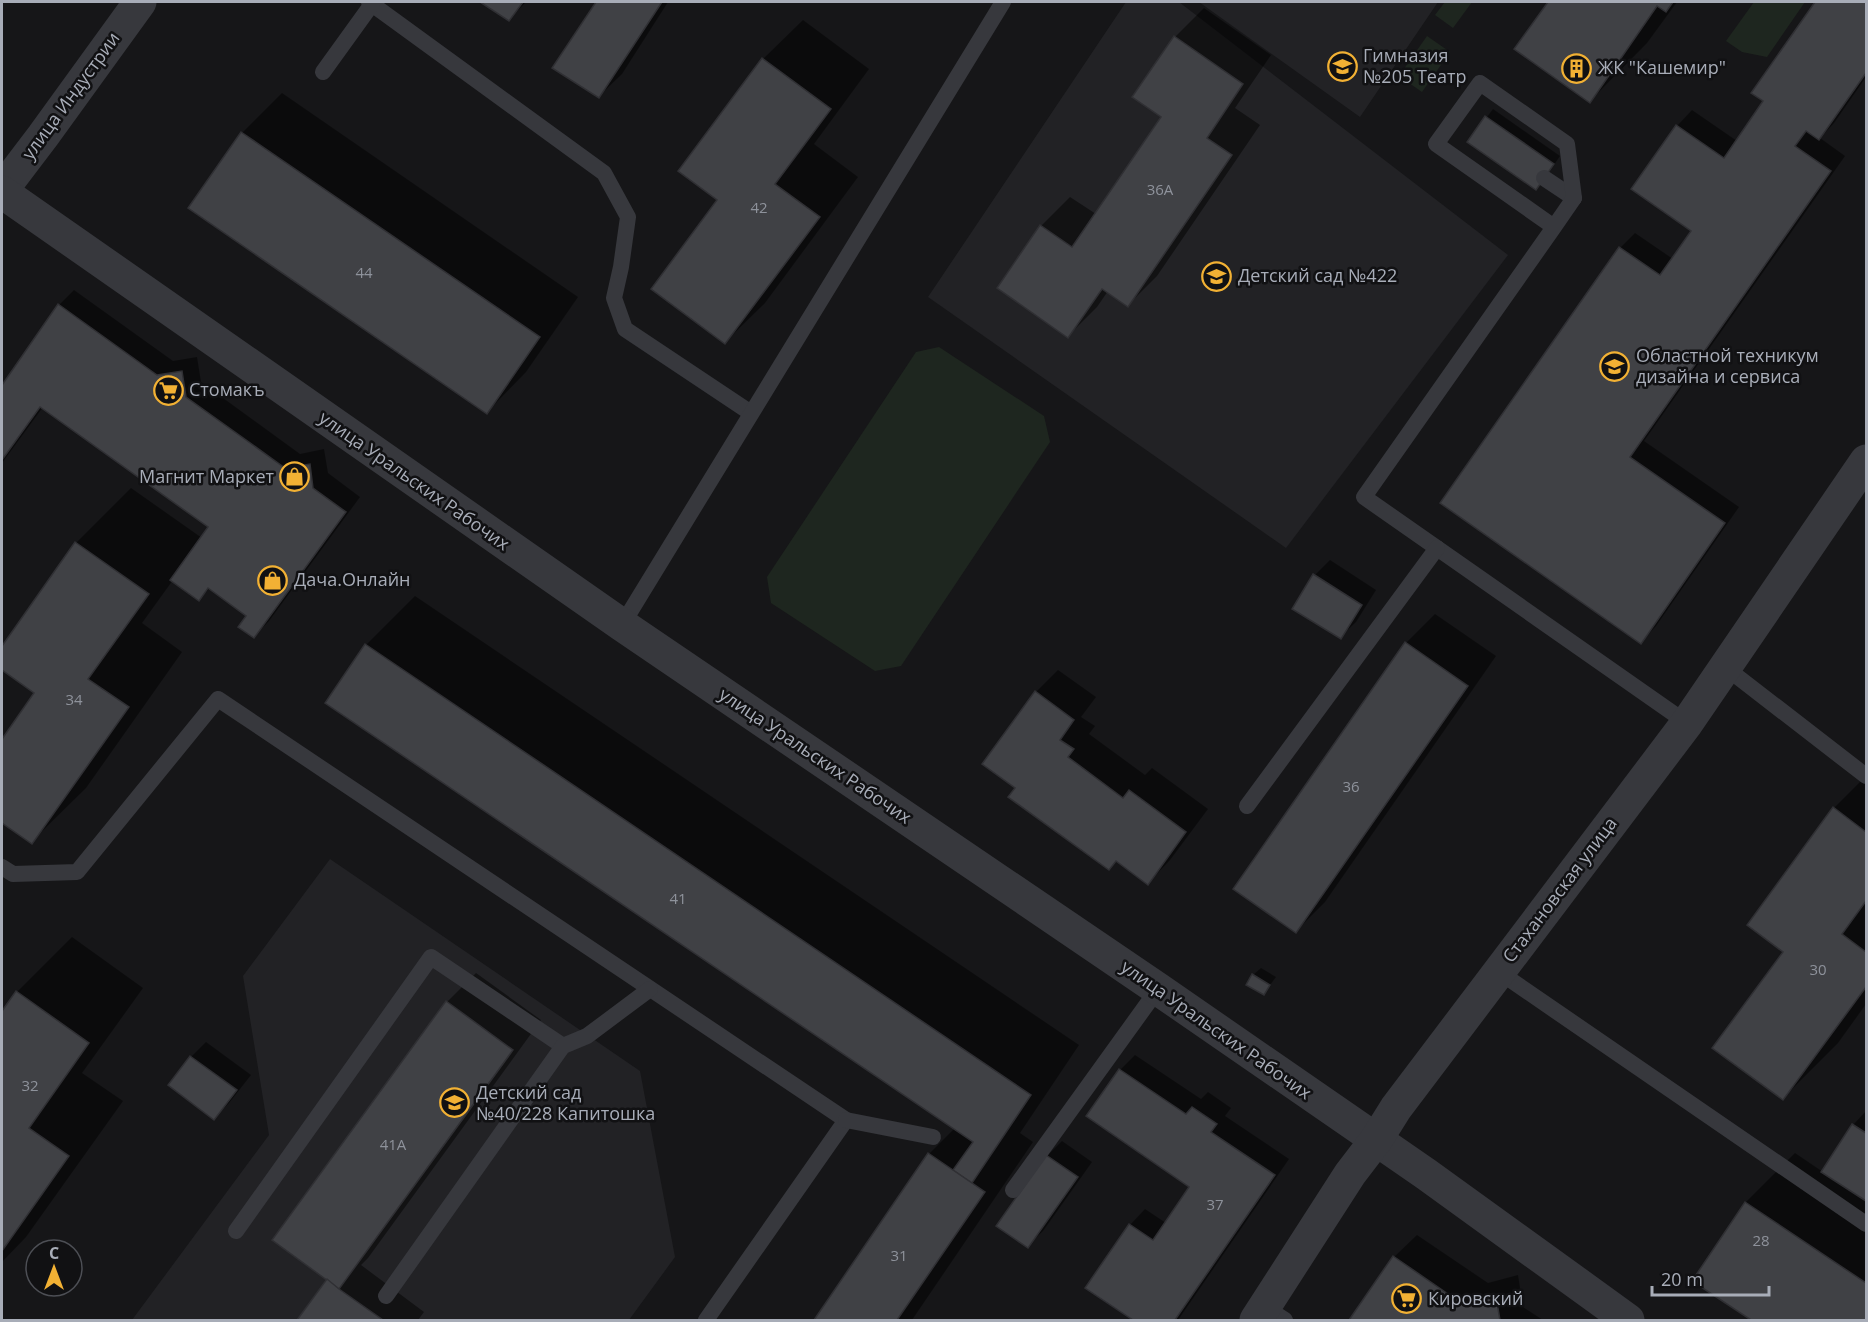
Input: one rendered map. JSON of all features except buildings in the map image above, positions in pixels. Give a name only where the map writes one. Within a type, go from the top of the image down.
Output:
[{"type":"street","name":"улица Индустрии","points":[[2,191],[140,2]]},
{"type":"street","name":"улица Уральских Рабочих","points":[[2,191],[622,625],[1426,1174],[1628,1320]]},
{"type":"street","name":"Стахановская улица","points":[[1269,1316],[1350,1174],[1376,1140],[1396,1108],[1687,723],[1866,461]]},
{"type":"lane","points":[[622,625],[1003,2]]},
{"type":"lane","points":[[323,72],[370,3],[604,173],[628,217],[614,298],[625,329],[751,413]]},
{"type":"lane","points":[[1554,227],[1436,144],[1480,83],[1567,144],[1574,198],[1554,227],[1364,497],[1687,723]]},
{"type":"lane","points":[[1544,178],[1574,198]]},
{"type":"lane","points":[[1247,806],[1437,548]]},
{"type":"lane","points":[[1725,667],[1866,776]]},
{"type":"lane","points":[[2,867],[13,874],[78,872],[218,699],[846,1120],[933,1137]]},
{"type":"lane","points":[[236,1231],[431,957],[563,1046]]},
{"type":"lane","points":[[1499,972],[1866,1224]]},
{"type":"lane","points":[[386,1296],[563,1046],[587,1036],[650,989]]},
{"type":"lane","points":[[1013,1191],[1158,989]]},
{"type":"lane","points":[[706,1320],[846,1120]]},
{"type":"shaded area","name":"Детский сад №422","points":[[1126,2],[1179,2],[1508,255],[1286,548],[928,297]]},
{"type":"shaded area","name":"Гимназия №205 Театр","points":[[1199,2],[1438,2],[1360,117]]},
{"type":"shaded area","points":[[1445,2],[1472,2],[1453,28],[1435,15]]},
{"type":"shaded area","points":[[1754,2],[1805,2],[1767,57],[1742,52],[1726,41]]},
{"type":"shaded area","points":[[1427,36],[1450,52],[1422,92],[1399,76]]},
{"type":"shaded area","points":[[939,347],[1044,416],[1050,442],[901,666],[875,671],[771,603],[767,577],[916,352]]},
{"type":"shaded area","name":"Детский сад №40/228 Капитошка","points":[[330,859],[640,1071],[675,1257],[629,1320],[132,1320],[269,1135],[243,976]]},
{"type":"place","name":"Гимназия №205 Театр","points":[[1342,66]]},
{"type":"place","name":"ЖК \"Кашемир\"","points":[[1577,68]]},
{"type":"place","name":"Детский сад №422","points":[[1217,276]]},
{"type":"place","name":"Областной техникум дизайна и сервиса","points":[[1615,366]]},
{"type":"place","name":"Стомакъ","points":[[168,390]]},
{"type":"place","name":"Магнит Маркет","points":[[295,477]]},
{"type":"place","name":"Дача.Онлайн","points":[[273,580]]},
{"type":"place","name":"Детский сад №40/228 Капитошка","points":[[455,1103]]},
{"type":"place","name":"Кировский","points":[[1407,1299]]}]
